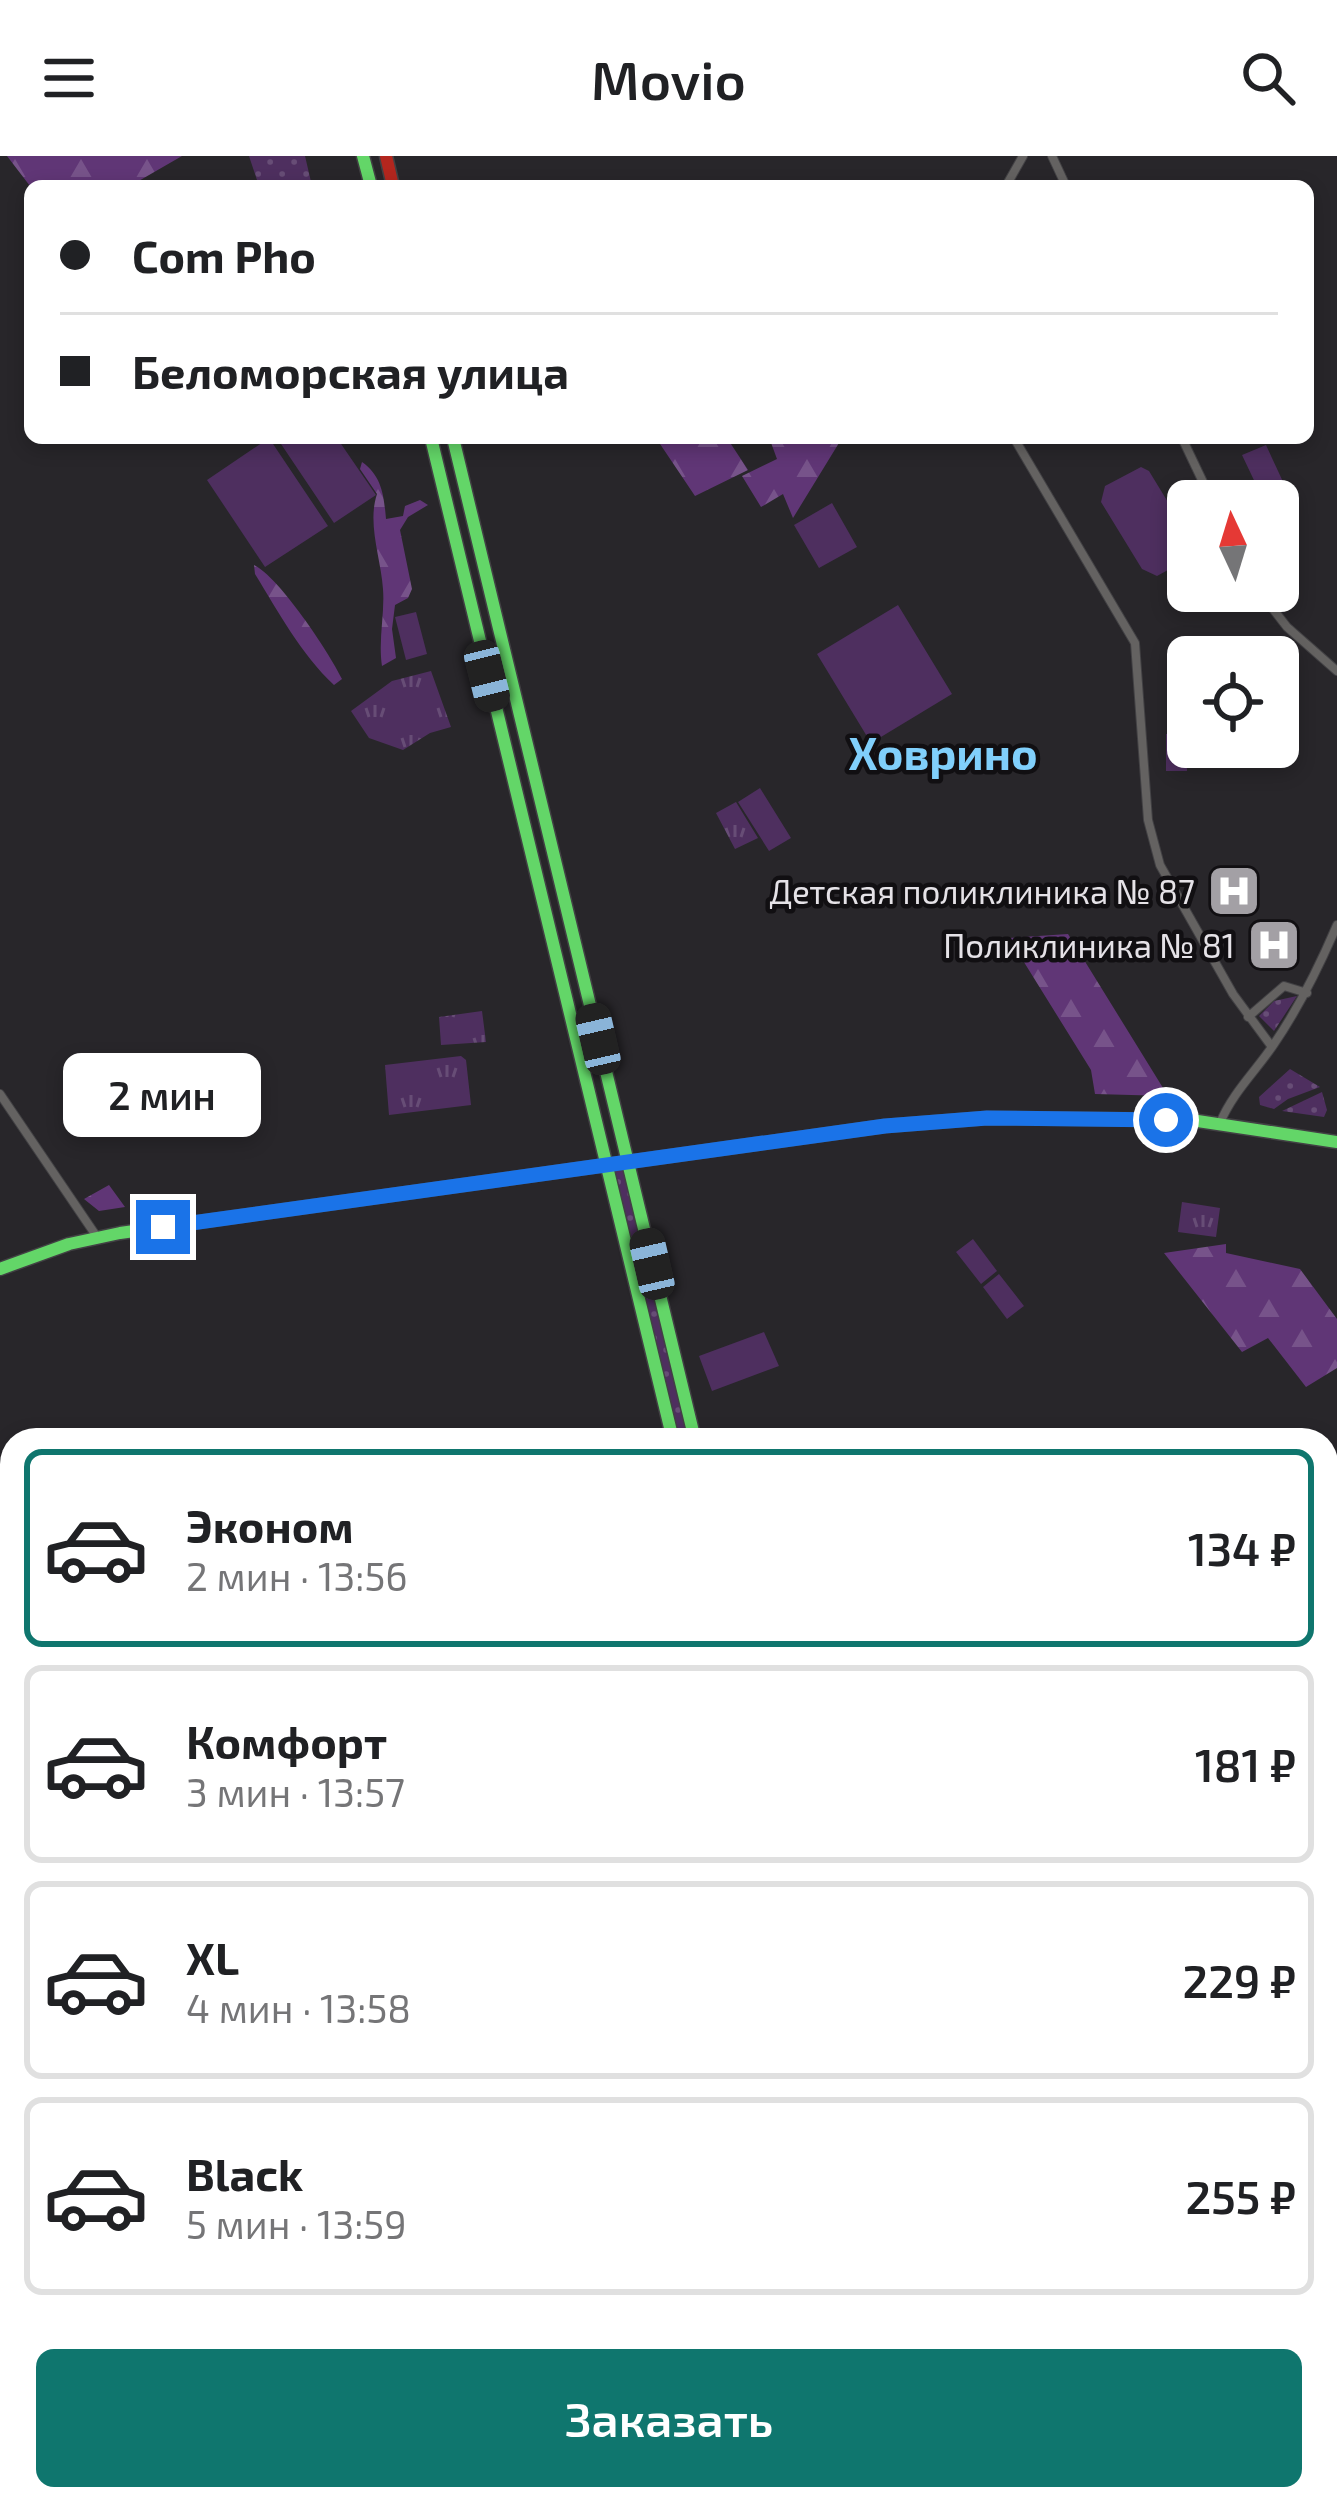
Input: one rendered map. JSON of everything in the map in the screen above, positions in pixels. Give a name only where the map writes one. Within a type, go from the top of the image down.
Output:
[{"type":"main road","points":[[432,444],[670,1428]]},
{"type":"main road","points":[[454,444],[692,1428]]},
{"type":"main road","points":[[0,1269],[97,1237],[885,1126],[1077,1117],[1220,1123],[1337,1142]]},
{"type":"street","points":[[1018,444],[1135,643],[1154,848],[1248,1017],[1272,1047]]},
{"type":"street","points":[[1186,444],[1202,480]]},
{"type":"street","points":[[1275,612],[1337,670]]},
{"type":"street","points":[[521,818],[545,810]]},
{"type":"street","points":[[1220,1123],[1230,1101],[1307,993],[1337,925]]},
{"type":"street","points":[[1248,1017],[1284,986],[1307,993]]},
{"type":"street","points":[[575,1044],[579,1052],[591,1053],[598,1039]]},
{"type":"street","points":[[0,1094],[97,1237]]},
{"type":"green space","points":[[7,156],[182,156],[140,180],[25,180]]},
{"type":"green space","points":[[249,156],[305,156],[311,180],[257,180]]},
{"type":"green space","points":[[260,444],[273,444],[328,526],[265,567],[207,480]]},
{"type":"green space","points":[[281,444],[341,444],[376,495],[334,523]]},
{"type":"green space","points":[[660,444],[731,444],[748,470],[695,496]]},
{"type":"green space","points":[[771,444],[838,444],[793,518],[783,494],[761,507],[742,476],[777,459]]},
{"type":"green space","points":[[1266,445],[1282,480],[1254,480],[1242,455]]},
{"type":"green space","points":[[362,462],[378,480],[386,519],[403,516],[405,506],[420,500],[428,505],[408,517],[400,530],[412,589],[408,598],[395,605],[396,658],[382,666],[383,589],[373,517],[377,494],[360,469]]},
{"type":"green space","points":[[1141,467],[1149,471],[1167,501],[1167,571],[1157,576],[1142,569],[1101,502],[1105,486]]},
{"type":"green space","points":[[832,503],[857,547],[819,568],[794,525]]},
{"type":"green space","points":[[254,565],[276,584],[315,634],[342,679],[334,685],[291,632]]},
{"type":"green space","points":[[898,605],[952,694],[871,743],[817,654]]},
{"type":"green space","points":[[416,612],[427,654],[406,660],[395,617]]},
{"type":"green space","points":[[431,671],[451,727],[430,733],[403,750],[369,738],[351,711],[392,681]]},
{"type":"green space","points":[[1167,734],[1167,768],[1187,771],[1166,771]]},
{"type":"green space","points":[[760,788],[791,838],[769,851],[738,802]]},
{"type":"green space","points":[[736,802],[758,838],[735,849],[716,813]]},
{"type":"green space","points":[[1068,934],[1168,1096],[1095,1094],[1091,1070],[1009,938]]},
{"type":"green space","points":[[1297,996],[1274,1031],[1259,1016],[1274,1001]]},
{"type":"green space","points":[[482,1011],[486,1042],[441,1045],[439,1017]]},
{"type":"green space","points":[[461,1056],[466,1060],[471,1105],[389,1115],[385,1065]]},
{"type":"green space","points":[[1290,1069],[1320,1087],[1274,1109],[1260,1105],[1259,1097]]},
{"type":"green space","points":[[1322,1092],[1324,1117],[1282,1111]]},
{"type":"green space","points":[[628,1161],[692,1428],[670,1428],[603,1165]]},
{"type":"green space","points":[[109,1185],[125,1207],[99,1211],[84,1199]]},
{"type":"green space","points":[[1182,1202],[1220,1208],[1216,1237],[1178,1232]]},
{"type":"green space","points":[[973,1239],[997,1271],[981,1284],[956,1252]]},
{"type":"green space","points":[[1226,1244],[1226,1253],[1300,1269],[1337,1319],[1337,1368],[1306,1387],[1268,1338],[1242,1352],[1164,1253]]},
{"type":"green space","points":[[999,1274],[1024,1306],[1007,1319],[983,1287]]},
{"type":"green space","points":[[764,1332],[779,1366],[712,1391],[699,1356]]},
{"type":"traffic: fast","points":[[363,156],[369,180]]},
{"type":"traffic: fast","points":[[432,444],[670,1428]]},
{"type":"traffic: fast","points":[[454,444],[692,1428]]},
{"type":"traffic: fast","points":[[0,1269],[69,1244],[120,1233],[885,1126],[987,1118],[1191,1120],[1337,1142]]},
{"type":"traffic: jam","points":[[386,156],[392,180]]},
{"type":"place","name":"Детская поликлиника № 87","points":[[1234,891]]},
{"type":"place","name":"Поликлиника № 81","points":[[1274,945]]},
{"type":"district","name":"Ховрино","points":[[943,752]]},
{"type":"route","points":[[163,1227],[885,1126],[1055,1116],[1166,1120]]}]
